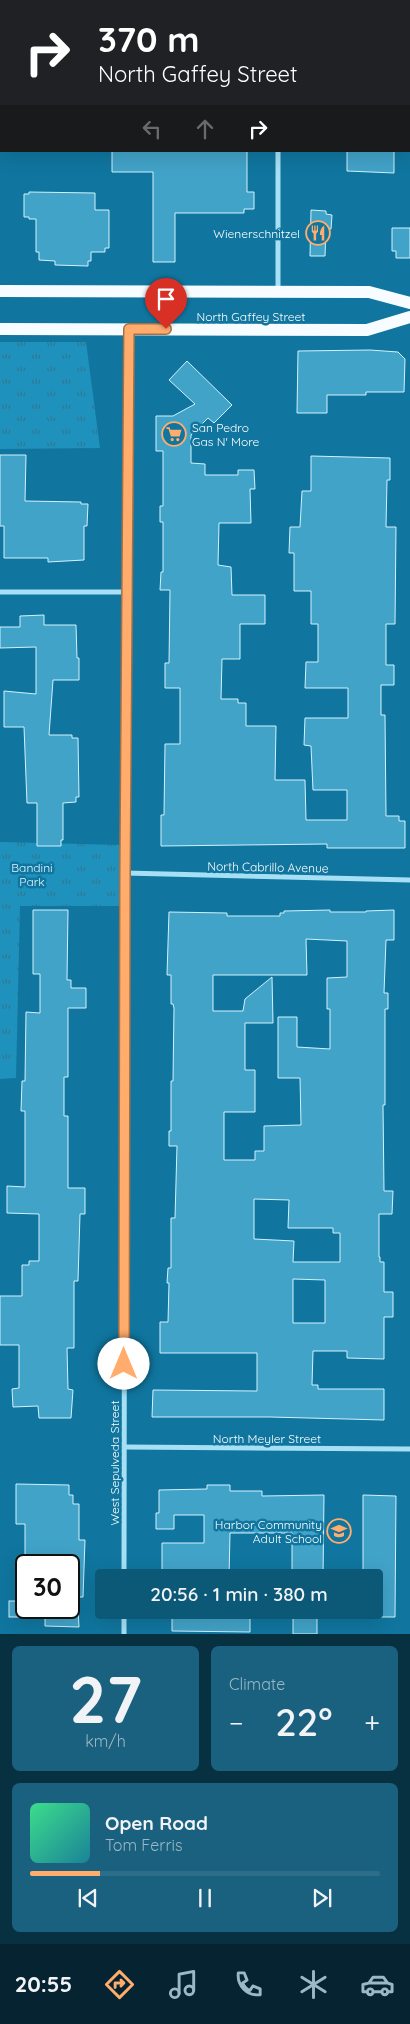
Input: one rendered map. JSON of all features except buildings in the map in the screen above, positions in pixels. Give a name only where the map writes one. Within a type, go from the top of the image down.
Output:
[{"type":"main road","name":"North Gaffey Street","points":[[0,290],[369,292],[410,303]]},
{"type":"main road","name":"North Gaffey Street","points":[[0,328],[367,330],[410,317]]},
{"type":"street","points":[[278,152],[278,291]]},
{"type":"street","name":"West Sepulveda Street","points":[[124,1569],[125,873],[129,329]]},
{"type":"street","points":[[0,592],[127,592]]},
{"type":"street","name":"North Cabrillo Avenue","points":[[125,873],[410,880]]},
{"type":"street","name":"North Meyler Street","points":[[124,1447],[410,1449]]},
{"type":"street","points":[[124,1619],[124,1634]]},
{"type":"green space","points":[[0,342],[86,342],[100,448],[0,449]]},
{"type":"green space","name":"Bandini Park","points":[[0,842],[123,845],[123,906],[20,906],[16,1078],[0,1079]]},
{"type":"place","name":"Wienerschnitzel","points":[[318,233]]},
{"type":"place","name":"San Pedro Gas N' More","points":[[174,434]]},
{"type":"place","name":"Harbor Community Adult School","points":[[339,1531]]},
{"type":"route","points":[[124,1364],[129,329],[166,329]]}]
